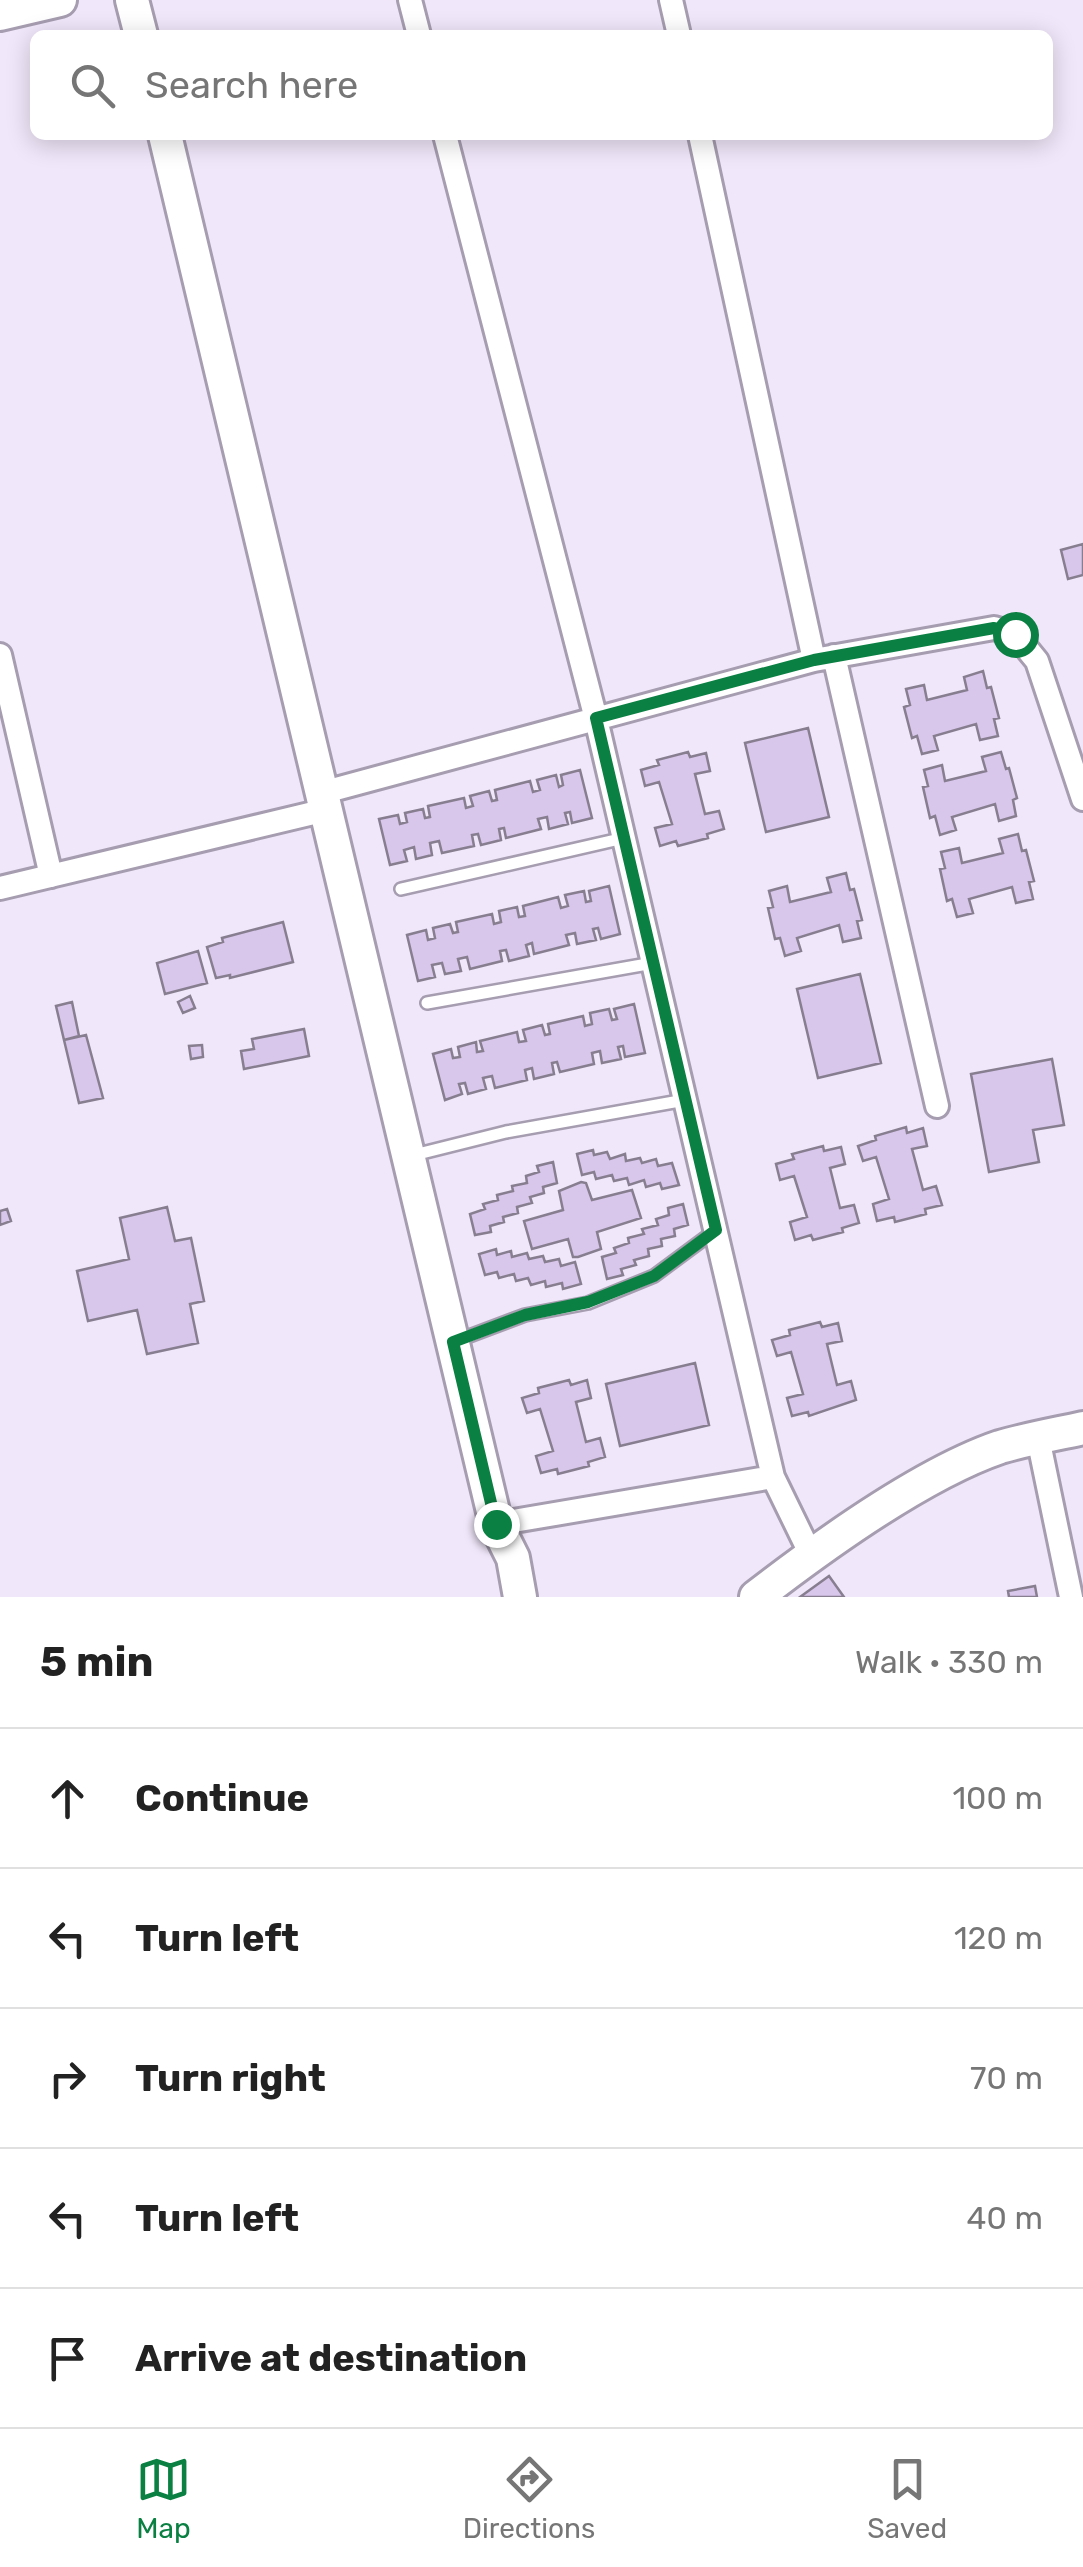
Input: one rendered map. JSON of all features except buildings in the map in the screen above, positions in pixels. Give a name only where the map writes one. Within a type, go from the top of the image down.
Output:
[{"type":"street","points":[[0,14],[60,0]]},
{"type":"street","points":[[132,0],[140,30]]},
{"type":"street","points":[[410,0],[418,30]]},
{"type":"street","points":[[671,0],[678,30]]},
{"type":"street","points":[[165,140],[497,1528],[512,1558],[520,1597]]},
{"type":"street","points":[[446,140],[596,718],[773,1477],[811,1555]]},
{"type":"street","points":[[701,140],[824,658],[937,1106]]},
{"type":"street","points":[[0,888],[324,802],[596,718],[824,658],[994,628],[1015,634],[1037,660],[1083,799]]},
{"type":"street","points":[[0,655],[50,876]]},
{"type":"street","points":[[756,1597],[811,1555],[960,1465],[1000,1448],[1083,1428]]},
{"type":"street","points":[[1038,1438],[1071,1597]]},
{"type":"street","points":[[497,1528],[773,1477]]},
{"type":"street","points":[[497,1528],[494,1562],[498,1597]]},
{"type":"lane","points":[[402,888],[624,838]]},
{"type":"lane","points":[[427,1003],[653,963]]},
{"type":"lane","points":[[408,1156],[506,1132],[685,1100]]},
{"type":"lane","points":[[453,1342],[525,1315],[588,1302],[654,1276],[716,1230]]},
{"type":"route","points":[[496,1524],[453,1342],[525,1315],[588,1302],[654,1276],[716,1230],[596,718],[814,660],[994,628],[1015,634]]}]
